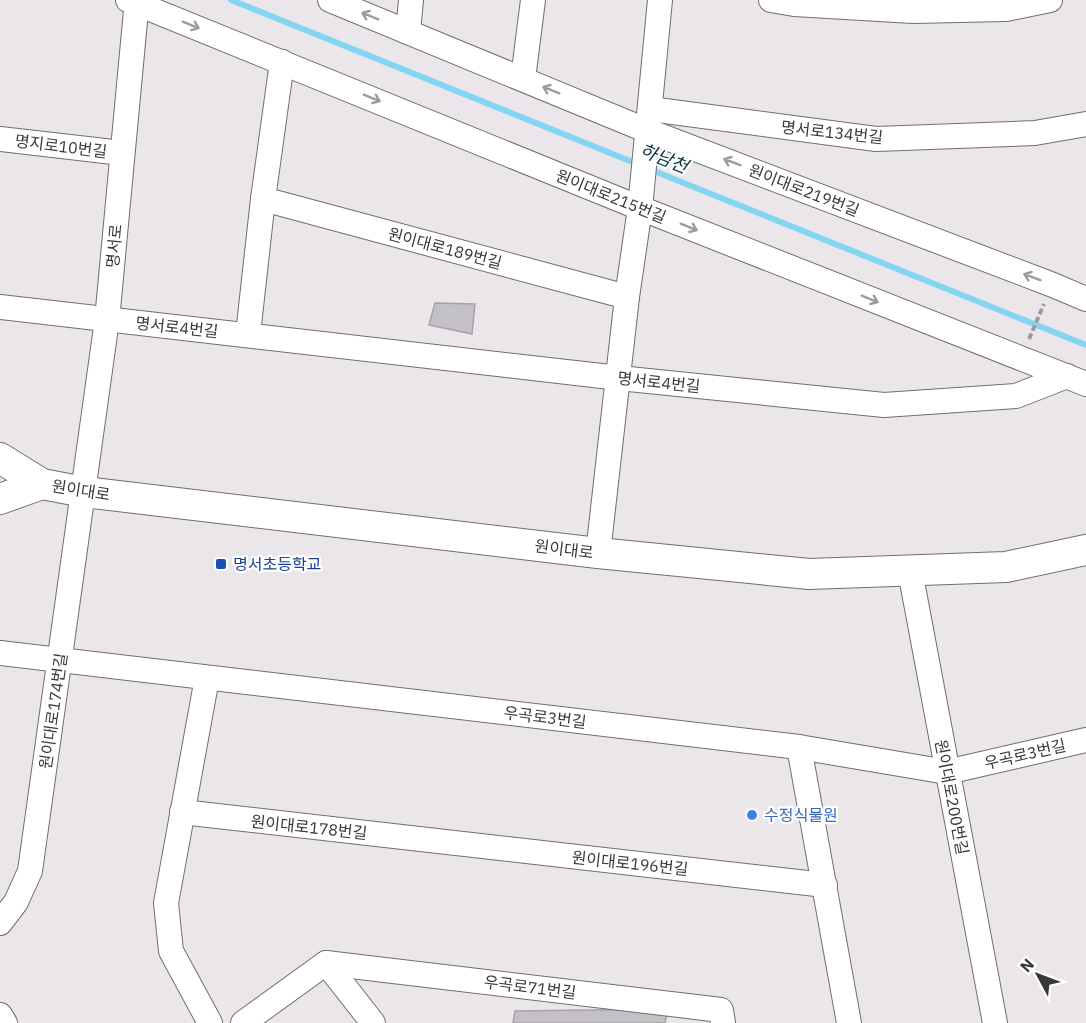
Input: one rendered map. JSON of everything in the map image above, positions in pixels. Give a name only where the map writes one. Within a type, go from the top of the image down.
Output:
[{"type":"main road","name":"원이대로","points":[[0,458],[42,484],[84,492],[598,553],[808,574],[1006,567],[1086,550]]},
{"type":"main road","name":"원이대로","points":[[0,499],[42,484]]},
{"type":"street","name":"원이대로219번길","points":[[330,0],[524,79],[1086,299]]},
{"type":"street","points":[[408,32],[411,0]]},
{"type":"street","points":[[524,79],[533,0]]},
{"type":"street","points":[[598,553],[640,202],[660,0]]},
{"type":"street","points":[[771,0],[794,4],[913,11],[1005,9],[1050,0]]},
{"type":"street","name":"원이대로215번길","points":[[134,1],[282,62],[640,202],[1077,380]]},
{"type":"street","name":"명서로","points":[[84,492],[107,320],[134,1]]},
{"type":"street","points":[[248,334],[263,199],[282,62]]},
{"type":"street","name":"명서로134번길","points":[[648,127],[876,139],[1035,134],[1086,124]]},
{"type":"street","name":"명지로10번길","points":[[0,139],[122,153]]},
{"type":"street","name":"원이대로189번길","points":[[263,199],[627,297]]},
{"type":"street","name":"명서로4번길","points":[[0,307],[619,378],[884,405],[1016,396],[1077,380]]},
{"type":"street","name":"원이대로174번길","points":[[0,922],[16,902],[30,871],[84,492]]},
{"type":"street","name":"원이대로200번길","points":[[910,571],[995,1023]]},
{"type":"street","name":"우곡로3번길","points":[[0,653],[799,747],[947,772],[1086,740]]},
{"type":"street","points":[[207,678],[166,903],[171,951],[210,1023]]},
{"type":"street","points":[[799,747],[849,1023]]},
{"type":"street","name":"원이대로178번길","points":[[182,812],[435,841]]},
{"type":"street","name":"원이대로196번길","points":[[435,841],[825,885]]},
{"type":"street","points":[[243,1023],[326,963],[373,1023]]},
{"type":"street","name":"우곡로71번길","points":[[326,963],[721,1010],[723,1023]]},
{"type":"street","points":[[0,1015],[5,1023]]},
{"type":"path","points":[[1024,348],[1048,297]]},
{"type":"building","points":[[435,303],[475,304],[472,334],[429,325]]},
{"type":"building","points":[[668,1009],[665,1023],[513,1023],[515,1011]]},
{"type":"waterway","name":"하남천","points":[[231,0],[640,165]]},
{"type":"waterway","name":"하남천","points":[[649,169],[1086,345]]},
{"type":"place","name":"명서초등학교","points":[[221,564]]},
{"type":"place","name":"수정식물원","points":[[752,815]]}]
